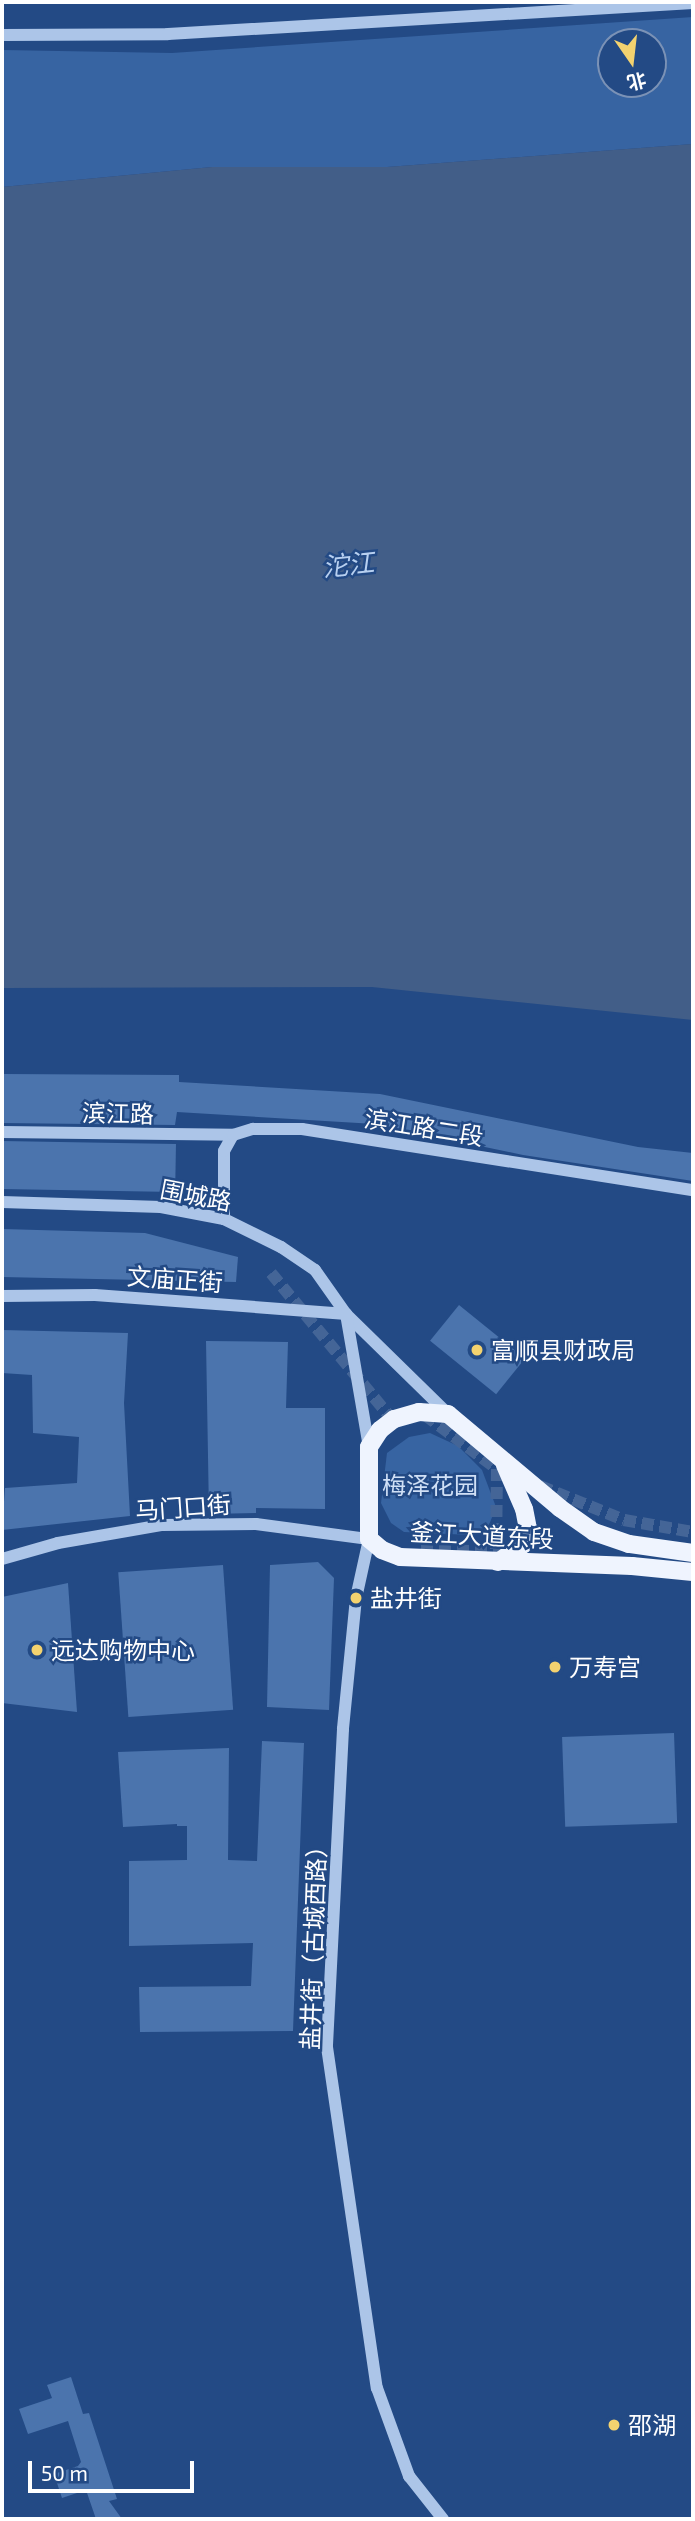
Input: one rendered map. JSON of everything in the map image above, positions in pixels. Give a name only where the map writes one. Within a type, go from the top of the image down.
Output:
[{"type":"main road","points":[[369,1539],[369,1447],[380,1430],[394,1419],[419,1412],[448,1414]]},
{"type":"main road","name":"釜江大道东段","points":[[448,1414],[560,1508],[594,1532],[629,1544],[693,1553]]},
{"type":"main road","points":[[498,1562],[524,1545],[528,1529],[524,1509],[501,1458]]},
{"type":"main road","name":"釜江大道东段","points":[[369,1539],[382,1550],[400,1557],[632,1566],[693,1572]]},
{"type":"street","points":[[2,35],[168,34],[693,3]]},
{"type":"street","name":"滨江路二段","points":[[233,1135],[253,1129],[302,1129],[693,1190]]},
{"type":"street","name":"滨江路","points":[[2,1132],[233,1135]]},
{"type":"street","points":[[224,1219],[224,1151],[233,1135]]},
{"type":"street","name":"围城路","points":[[2,1202],[161,1207],[224,1219],[281,1247],[315,1270],[346,1314]]},
{"type":"street","name":"文庙正街","points":[[2,1296],[95,1295],[346,1314]]},
{"type":"street","points":[[346,1314],[448,1414]]},
{"type":"street","points":[[346,1314],[369,1447]]},
{"type":"street","name":"马门口街","points":[[2,1559],[58,1543],[162,1525],[256,1524],[369,1539]]},
{"type":"street","name":"盐井街（古城西路）","points":[[369,1539],[356,1598],[343,1728],[327,2047],[377,2388],[409,2476],[443,2519]]},
{"type":"green space","points":[[693,17],[693,144],[387,167],[212,167],[2,187],[2,50],[172,53]]},
{"type":"green space","name":"梅泽花园","points":[[430,1433],[458,1446],[482,1470],[496,1507],[489,1525],[471,1535],[404,1532],[391,1523],[381,1503],[387,1453],[409,1437]]},
{"type":"water","name":"沱江","points":[[693,144],[693,1020],[372,987],[2,988],[2,187],[212,167],[387,167]]},
{"type":"building","points":[[2,1074],[179,1075],[179,1082],[380,1094],[638,1147],[693,1153],[693,1181],[523,1155],[375,1124],[177,1112],[175,1125],[2,1123]]},
{"type":"building","points":[[2,1141],[176,1144],[175,1192],[2,1189]]},
{"type":"building","points":[[2,1229],[145,1233],[238,1257],[236,1282],[2,1277]]},
{"type":"building","name":"富顺县财政局","points":[[459,1305],[525,1358],[496,1394],[430,1341]]},
{"type":"building","points":[[2,1330],[128,1333],[124,1403],[130,1516],[2,1530],[5,1488],[77,1483],[79,1437],[33,1433],[32,1375],[2,1373]]},
{"type":"building","points":[[206,1341],[288,1342],[286,1408],[325,1408],[325,1509],[256,1508],[256,1513],[209,1514]]},
{"type":"building","points":[[318,1562],[334,1578],[329,1710],[267,1707],[270,1565]]},
{"type":"building","points":[[223,1565],[233,1710],[128,1717],[118,1572]]},
{"type":"building","name":"远达购物中心","points":[[68,1583],[77,1712],[2,1703],[2,1597]]},
{"type":"building","points":[[674,1733],[677,1823],[565,1827],[562,1737]]},
{"type":"building","points":[[262,1741],[304,1743],[293,2031],[140,2032],[139,1987],[251,1986],[253,1943],[129,1946],[129,1861],[187,1860],[187,1826],[177,1824],[123,1827],[118,1752],[229,1748],[228,1860],[257,1861]]},
{"type":"building","points":[[71,2377],[83,2414],[89,2413],[117,2499],[109,2501],[122,2519],[96,2519],[86,2490],[62,2498],[54,2474],[78,2466],[81,2462],[68,2421],[28,2434],[19,2409],[52,2398],[47,2385]]},
{"type":"tunnel","points":[[271,1273],[396,1424]]},
{"type":"tunnel","points":[[425,1415],[497,1469],[496,1549]]},
{"type":"tunnel","points":[[540,1486],[624,1520],[693,1532]]},
{"type":"tunnel","points":[[421,1550],[515,1552]]},
{"type":"place","name":"富顺县财政局","points":[[477,1350]]},
{"type":"place","name":"盐井街","points":[[356,1598]]},
{"type":"place","name":"远达购物中心","points":[[37,1650]]},
{"type":"place","name":"万寿宫","points":[[555,1667]]},
{"type":"place","name":"邵湖","points":[[614,2425]]}]
